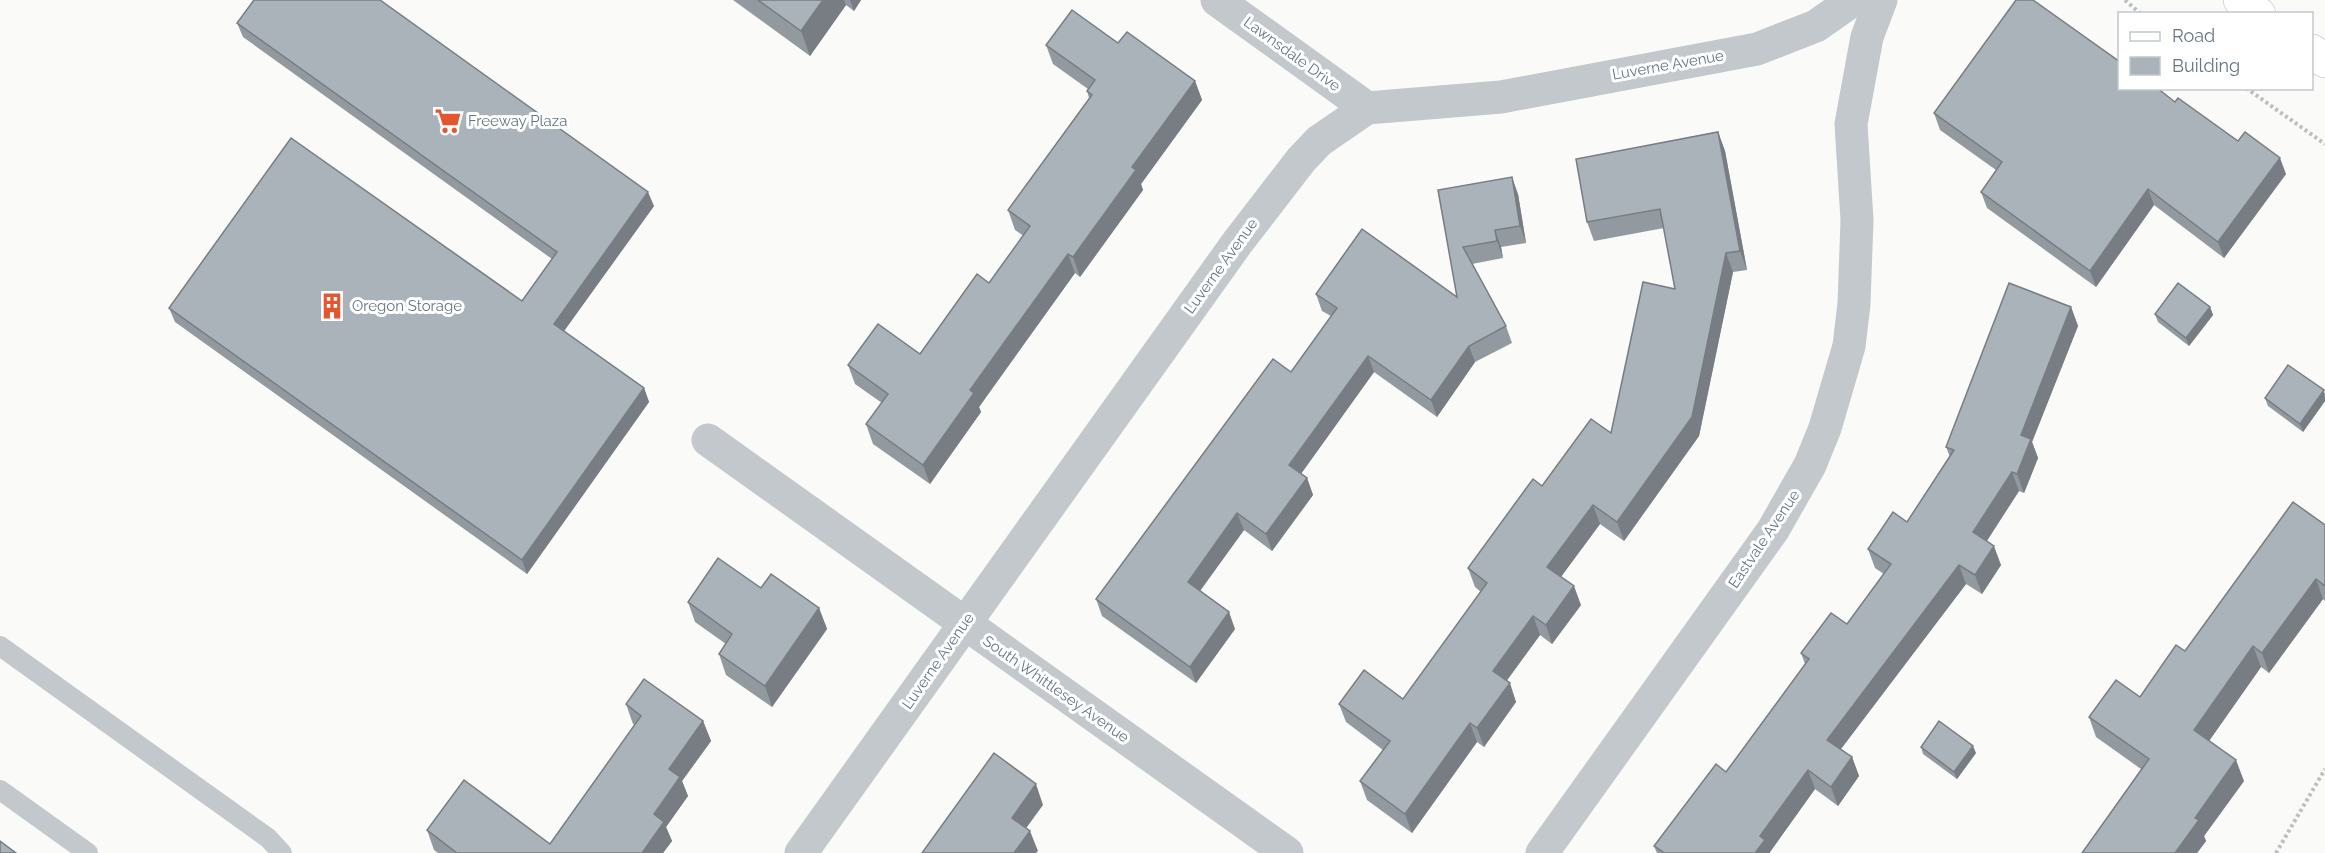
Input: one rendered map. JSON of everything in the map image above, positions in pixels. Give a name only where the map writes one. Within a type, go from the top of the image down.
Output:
[{"type":"main road","points":[[2240,0],[2256,12]]},
{"type":"main road","points":[[2313,52],[2325,61]]},
{"type":"street","name":"Lawnsdale Drive","points":[[1218,0],[1367,108]]},
{"type":"street","name":"Luverne Avenue","points":[[801,853],[1282,182],[1319,141],[1367,108],[1501,98],[1757,50],[1816,26],[1853,0]]},
{"type":"street","name":"Eastvale Avenue","points":[[1542,853],[1773,530],[1806,474],[1821,438],[1839,387],[1849,346],[1854,304],[1857,220],[1851,124],[1867,36],[1881,0]]},
{"type":"street","name":"South Whittlesey Avenue","points":[[708,440],[1287,853]]},
{"type":"lane","points":[[0,646],[268,838],[282,853]]},
{"type":"lane","points":[[0,790],[88,853]]},
{"type":"path","points":[[2125,0],[2138,12]]},
{"type":"path","points":[[2249,90],[2325,144]]},
{"type":"path","points":[[2276,853],[2325,769]]},
{"type":"building","points":[[254,0],[380,0],[648,192],[554,324],[644,388],[522,560],[169,308],[291,138],[522,301],[557,252],[237,23]]},
{"type":"building","points":[[758,0],[823,0],[801,31]]},
{"type":"building","points":[[2016,0],[2033,0],[2118,61],[2118,90],[2160,90],[2175,102],[2178,98],[2238,141],[2245,132],[2280,158],[2218,242],[2148,189],[2090,271],[1981,192],[2002,162],[1934,113]]},
{"type":"building","points":[[1072,10],[1118,43],[1127,32],[1195,81],[1132,167],[1136,170],[1073,257],[1068,254],[970,390],[974,393],[923,465],[866,424],[888,394],[848,365],[878,324],[920,354],[977,274],[989,283],[1030,226],[1008,210],[1092,95],[1087,91],[1095,80],[1046,45]]},
{"type":"building","points":[[1718,132],[1740,251],[1726,253],[1692,417],[1617,522],[1593,505],[1547,567],[1574,586],[1546,625],[1533,616],[1493,671],[1510,683],[1477,728],[1470,723],[1405,814],[1360,781],[1390,741],[1339,704],[1364,670],[1403,699],[1487,583],[1468,568],[1533,479],[1542,486],[1591,419],[1611,433],[1643,282],[1675,289],[1660,209],[1587,222],[1576,159]]},
{"type":"building","points":[[1512,177],[1520,226],[1495,230],[1497,241],[1463,247],[1506,326],[1469,346],[1431,400],[1368,356],[1289,465],[1307,478],[1266,534],[1237,513],[1188,582],[1229,612],[1190,667],[1096,599],[1273,359],[1291,372],[1337,308],[1316,294],[1362,229],[1457,297],[1438,190]]},
{"type":"building","points":[[2009,283],[2071,307],[2021,435],[2031,439],[2017,474],[2012,472],[1973,532],[1994,546],[1975,575],[1959,565],[1827,740],[1852,757],[1831,787],[1808,770],[1760,836],[1765,840],[1755,853],[1663,853],[1654,846],[1716,764],[1726,772],[1809,659],[1801,653],[1831,613],[1847,624],[1891,564],[1868,549],[1893,512],[1907,522],[1954,450],[1946,447]]},
{"type":"building","points":[[2178,283],[2210,307],[2186,338],[2155,314]]},
{"type":"building","points":[[2288,365],[2324,390],[2300,424],[2265,398]]},
{"type":"building","points":[[2293,502],[2325,525],[2325,586],[2316,579],[2262,653],[2253,646],[2194,730],[2236,760],[2195,818],[2199,820],[2175,853],[2082,853],[2149,759],[2089,717],[2116,680],[2140,697],[2176,645],[2185,651]]},
{"type":"building","points":[[718,558],[761,588],[771,574],[819,608],[765,686],[719,654],[732,634],[688,602]]},
{"type":"building","points":[[644,679],[703,721],[669,769],[680,777],[654,814],[664,822],[642,853],[457,853],[427,830],[464,780],[550,844],[641,716],[626,704]]},
{"type":"building","points":[[1939,721],[1973,746],[1954,772],[1921,747]]},
{"type":"building","points":[[994,753],[1036,784],[1012,818],[1030,831],[1014,853],[922,853]]},
{"type":"building","points":[[0,841],[16,853],[0,853]]},
{"type":"place","name":"Freeway Plaza","points":[[448,121]]},
{"type":"place","name":"Oregon Storage","points":[[332,306]]}]
